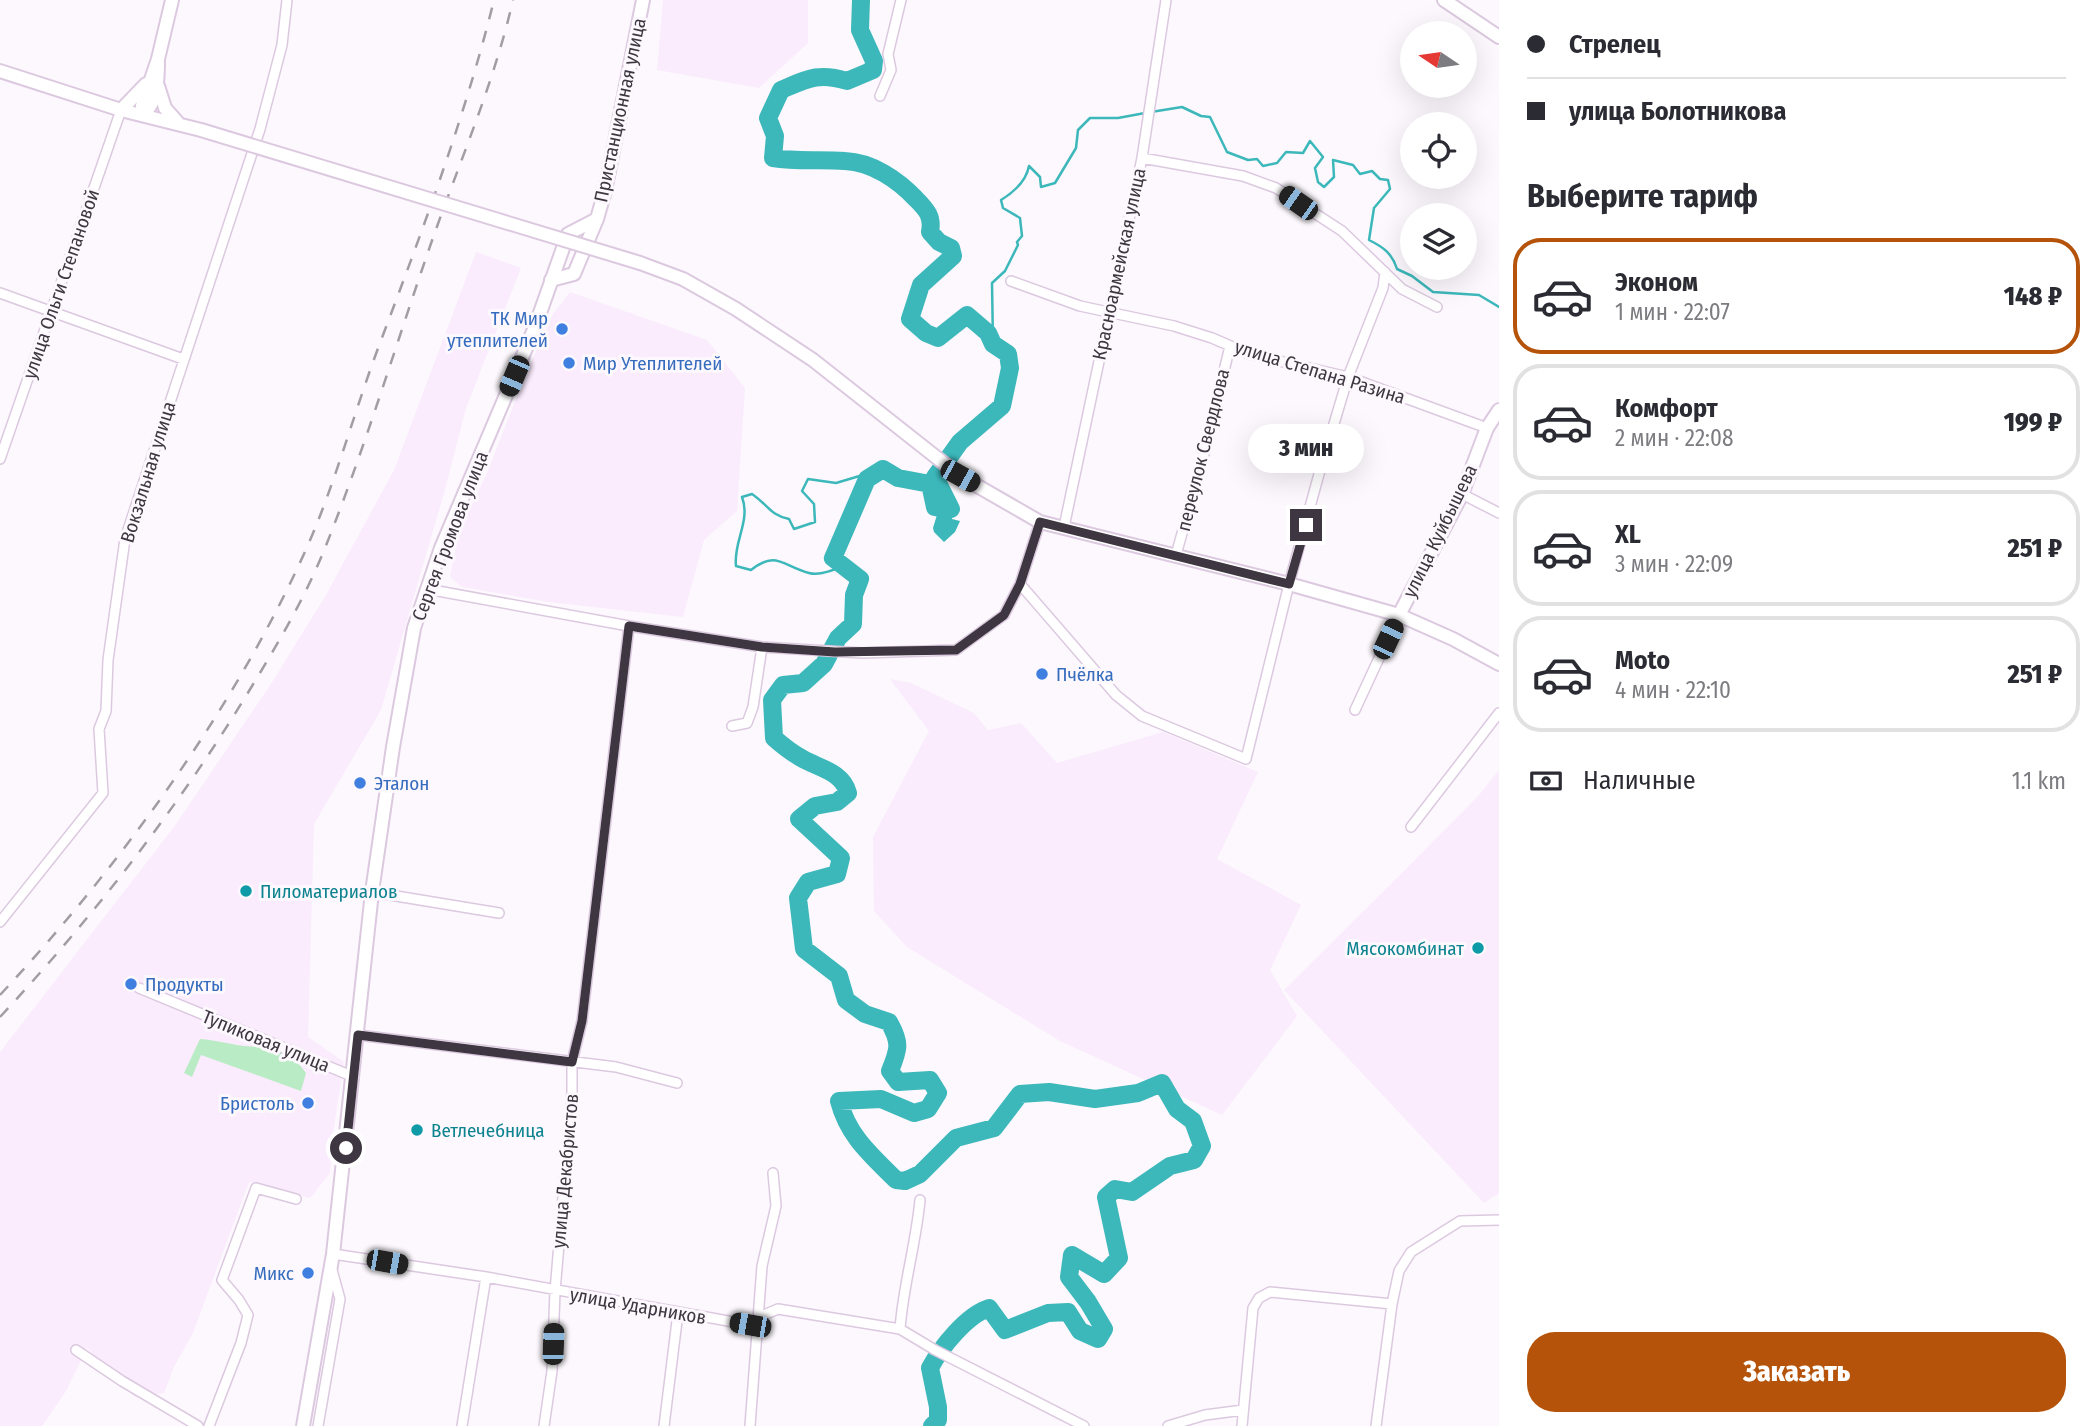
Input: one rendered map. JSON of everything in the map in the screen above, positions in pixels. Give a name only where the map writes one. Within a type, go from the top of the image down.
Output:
[{"type":"street","points":[[143,116],[142,106],[153,83],[172,0]]},
{"type":"street","name":"Вокзальная улица","points":[[0,922],[103,793],[99,729],[107,711],[108,660],[125,539],[260,129],[282,45],[287,0]]},
{"type":"street","name":"Пристанционная улица","points":[[551,280],[575,274],[597,219],[643,0]]},
{"type":"street","points":[[880,96],[891,70],[888,54],[901,0]]},
{"type":"street","name":"Красноармейская улица","points":[[1064,527],[1142,158],[1166,0]]},
{"type":"street","points":[[1444,0],[1499,37]]},
{"type":"street","points":[[0,71],[121,110],[201,130],[683,279],[736,309],[813,360],[960,476],[1040,522],[1289,584],[1399,615],[1453,639],[1499,664]]},
{"type":"street","points":[[121,110],[153,83]]},
{"type":"street","points":[[153,83],[165,108],[179,124]]},
{"type":"street","name":"улица Ольги Степановой","points":[[0,459],[121,110]]},
{"type":"street","points":[[1142,158],[1243,176],[1276,188],[1342,232],[1402,289],[1437,307]]},
{"type":"street","name":"Сергея Громова улица","points":[[303,1426],[332,1260],[372,892],[412,641],[441,548],[535,327],[568,234],[597,219]]},
{"type":"street","points":[[1020,584],[1116,695],[1142,716],[1246,759],[1289,584],[1349,377],[1383,288],[1385,272]]},
{"type":"street","name":"улица Степана Разина","points":[[1011,281],[1080,306],[1174,326],[1249,354],[1349,377],[1464,422],[1487,428]]},
{"type":"street","points":[[0,293],[183,359]]},
{"type":"street","name":"переулок Свердлова","points":[[1176,555],[1208,442],[1230,346]]},
{"type":"street","name":"улица Куйбышева","points":[[1399,615],[1462,494],[1487,428],[1499,410]]},
{"type":"street","points":[[1462,494],[1499,513]]},
{"type":"street","points":[[427,589],[762,647],[839,652],[956,650],[1004,615],[1020,584],[1040,522]]},
{"type":"street","points":[[1355,710],[1399,615]]},
{"type":"street","name":"улица Декабристов","points":[[544,1426],[552,1371],[555,1291],[572,1093],[572,1062],[582,1021],[629,626]]},
{"type":"street","points":[[732,726],[747,723],[753,707],[762,647]]},
{"type":"street","points":[[1411,827],[1499,713]]},
{"type":"street","points":[[372,892],[499,913]]},
{"type":"street","name":"Тупиковая улица","points":[[139,988],[354,1077]]},
{"type":"street","points":[[358,1035],[615,1067],[677,1083]]},
{"type":"street","points":[[750,1426],[762,1266],[776,1206],[773,1173]]},
{"type":"street","points":[[209,1426],[237,1355],[248,1315],[222,1280],[256,1188],[296,1199]]},
{"type":"street","points":[[900,1329],[902,1303],[917,1235],[920,1200]]},
{"type":"street","points":[[1376,1426],[1392,1304],[1399,1271],[1410,1252],[1460,1221],[1499,1220]]},
{"type":"street","points":[[318,1426],[340,1299],[332,1260]]},
{"type":"street","name":"улица Ударников","points":[[332,1260],[486,1277],[750,1325],[759,1317],[778,1309],[900,1329],[935,1350],[1084,1426]]},
{"type":"street","points":[[462,1426],[486,1277]]},
{"type":"street","points":[[1241,1426],[1253,1308],[1259,1298],[1270,1292],[1392,1304]]},
{"type":"street","points":[[664,1426],[678,1313]]},
{"type":"street","points":[[76,1350],[198,1426]]},
{"type":"street","points":[[1168,1426],[1205,1415],[1242,1410]]},
{"type":"shaded area","points":[[663,0],[808,0],[808,43],[759,88],[657,70]]},
{"type":"shaded area","points":[[476,252],[521,268],[466,408],[381,710],[314,824],[308,1037],[344,1062],[332,1140],[330,1173],[310,1198],[249,1182],[193,1333],[174,1367],[164,1393],[135,1397],[87,1348],[66,1391],[42,1426],[0,1426],[0,1052],[174,827],[271,684],[326,595],[394,470]]},
{"type":"shaded area","points":[[570,292],[707,340],[745,388],[737,511],[704,540],[683,617],[548,602],[462,587],[450,577],[459,532],[487,473],[553,314]]},
{"type":"shaded area","points":[[890,679],[911,683],[974,713],[988,730],[1021,723],[1057,763],[1163,732],[1258,772],[1217,859],[1301,905],[1270,970],[1297,1016],[1222,1115],[1060,1041],[907,947],[874,911],[873,837],[929,731]]},
{"type":"shaded area","points":[[1499,770],[1499,1193],[1484,1203],[1284,990],[1479,795]]},
{"type":"green space","points":[[200,1039],[280,1050],[293,1058],[306,1073],[301,1091],[201,1055],[192,1077],[184,1073]]},
{"type":"water","points":[[940,505],[946,505],[953,511],[952,519],[960,521],[955,532],[944,542],[933,528]]},
{"type":"waterway","points":[[861,0],[860,30],[874,61],[873,70],[847,81],[820,77],[781,90],[768,118],[775,136],[773,158],[855,162],[875,168],[909,192],[928,214],[930,232],[939,242],[951,248],[953,256],[921,285],[910,319],[926,333],[938,338],[967,315],[988,333],[993,344],[1008,354],[1010,368],[1002,406],[960,442],[935,477],[951,509],[935,507],[930,484],[898,478],[883,469],[867,479],[833,558],[860,579],[854,595],[853,624],[838,638],[824,664],[803,683],[783,685],[772,700],[774,738],[799,757],[836,775],[848,793],[837,802],[815,806],[799,819],[841,858],[837,874],[808,882],[798,898],[804,949],[839,976],[846,1000],[865,1014],[889,1022],[897,1046],[890,1071],[898,1082],[930,1080],[938,1093],[928,1109],[914,1113],[881,1099],[839,1101],[854,1135],[896,1180],[905,1181],[920,1174],[956,1138],[994,1128],[1020,1094],[1049,1092],[1095,1099],[1138,1093],[1162,1083],[1177,1109],[1193,1121],[1202,1146],[1194,1160],[1170,1166],[1132,1192],[1115,1189],[1106,1197],[1119,1258],[1104,1274],[1072,1255],[1069,1277],[1104,1329],[1098,1339],[1080,1331],[1068,1312],[1048,1313],[1005,1330],[989,1308],[981,1312],[955,1333],[930,1368],[938,1407],[938,1420],[932,1426]]},
{"type":"waterway","points":[[1151,112],[1182,107],[1210,117],[1227,152],[1248,160],[1257,159],[1263,166],[1277,163],[1286,152],[1303,153],[1310,141],[1323,157],[1315,168],[1318,182],[1324,187],[1334,177],[1333,160],[1353,165],[1360,174],[1372,171],[1380,179],[1388,180],[1390,189],[1374,208],[1369,240],[1386,251],[1397,269],[1412,276],[1433,292],[1479,295],[1499,307]]},
{"type":"waterway","points":[[993,344],[992,283],[1005,271],[1022,236],[1020,218],[1003,208],[1001,200],[1019,186],[1029,166],[1040,177],[1041,187],[1055,183],[1076,148],[1078,130],[1090,118],[1118,118],[1145,113]]},
{"type":"waterway","points":[[842,567],[813,574],[773,560],[751,570],[736,566],[744,515],[742,497],[752,494],[773,512],[789,519],[794,529],[815,522],[814,504],[802,491],[808,479],[836,483],[883,469]]},
{"type":"railway","points":[[0,995],[89,893],[132,838],[211,724],[279,606],[318,521],[427,215],[457,130],[494,0]]},
{"type":"railway","points":[[0,1017],[101,901],[164,819],[222,734],[300,603],[325,548],[352,476],[484,98],[513,0]]},
{"type":"place","name":"ТК Мир утеплителей","points":[[562,329]]},
{"type":"place","name":"Мир Утеплителей","points":[[569,363]]},
{"type":"place","name":"Пчёлка","points":[[1042,674]]},
{"type":"place","name":"Эталон","points":[[360,783]]},
{"type":"place","name":"Пиломатериалов","points":[[246,891]]},
{"type":"place","name":"Мясокомбинат","points":[[1478,948]]},
{"type":"place","name":"Продукты","points":[[131,984]]},
{"type":"place","name":"Бристоль","points":[[308,1103]]},
{"type":"place","name":"Ветлечебница","points":[[417,1130]]},
{"type":"place","name":"Микс","points":[[308,1273]]},
{"type":"route","points":[[346,1148],[358,1035],[572,1062],[582,1021],[629,626],[762,647],[862,653],[956,650],[1004,615],[1020,584],[1040,522],[1289,584],[1306,525]]}]
